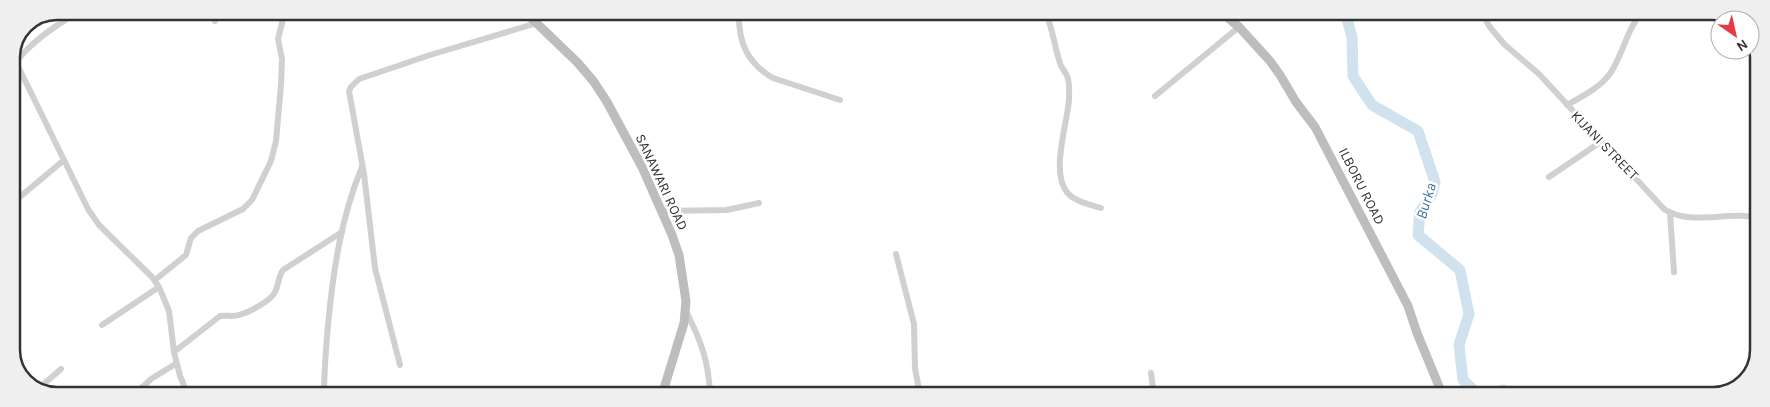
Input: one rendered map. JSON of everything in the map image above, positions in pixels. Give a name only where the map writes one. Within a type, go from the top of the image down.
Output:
[{"type":"street","points":[[20,57],[46,32],[65,20]]},
{"type":"street","points":[[102,325],[157,283],[186,255],[191,238],[198,231],[243,210],[249,205],[272,161],[276,140],[282,67],[278,39],[283,20]]},
{"type":"street","points":[[400,365],[375,268],[364,174],[349,91],[359,79],[526,20]]},
{"type":"street","name":"SANAWARI ROAD","points":[[533,20],[578,63],[601,92],[642,167],[674,240],[682,266],[686,312],[664,387]]},
{"type":"street","points":[[739,20],[742,45],[752,60],[764,72],[774,78],[840,100]]},
{"type":"street","points":[[1048,20],[1059,62],[1068,80],[1068,104],[1059,164],[1062,180],[1068,194],[1073,198],[1101,208]]},
{"type":"street","name":"ILBORU ROAD","points":[[1231,20],[1270,60],[1296,102],[1319,134],[1408,306],[1439,387]]},
{"type":"street","name":"KIJANI STREET","points":[[1486,20],[1501,40],[1538,74],[1664,209],[1670,213]]},
{"type":"street","points":[[1567,105],[1597,87],[1608,76],[1636,20]]},
{"type":"street","points":[[1155,96],[1239,27]]},
{"type":"street","points":[[20,69],[94,218],[157,283],[169,311],[174,352],[185,387]]},
{"type":"street","points":[[1549,177],[1602,141]]},
{"type":"street","points":[[21,196],[64,160]]},
{"type":"street","points":[[324,387],[330,296],[350,198],[362,167]]},
{"type":"street","points":[[661,211],[727,210],[759,204]]},
{"type":"street","points":[[1674,272],[1670,213],[1687,217],[1738,214],[1750,216]]},
{"type":"street","points":[[174,352],[220,316],[229,314],[238,316],[270,298],[275,292],[278,277],[283,270],[342,232]]},
{"type":"street","points":[[896,254],[914,324],[915,368],[919,387]]},
{"type":"street","points":[[686,312],[704,349],[708,366],[709,387]]},
{"type":"street","points":[[142,387],[151,379],[177,363]]},
{"type":"street","points":[[43,384],[61,369]]},
{"type":"street","points":[[1151,373],[1153,387]]},
{"type":"waterway","name":"Burka","points":[[1347,20],[1352,37],[1353,76],[1372,105],[1418,131],[1435,182],[1432,194],[1420,212],[1418,235],[1460,270],[1469,314],[1459,345],[1463,380],[1470,387]]}]
